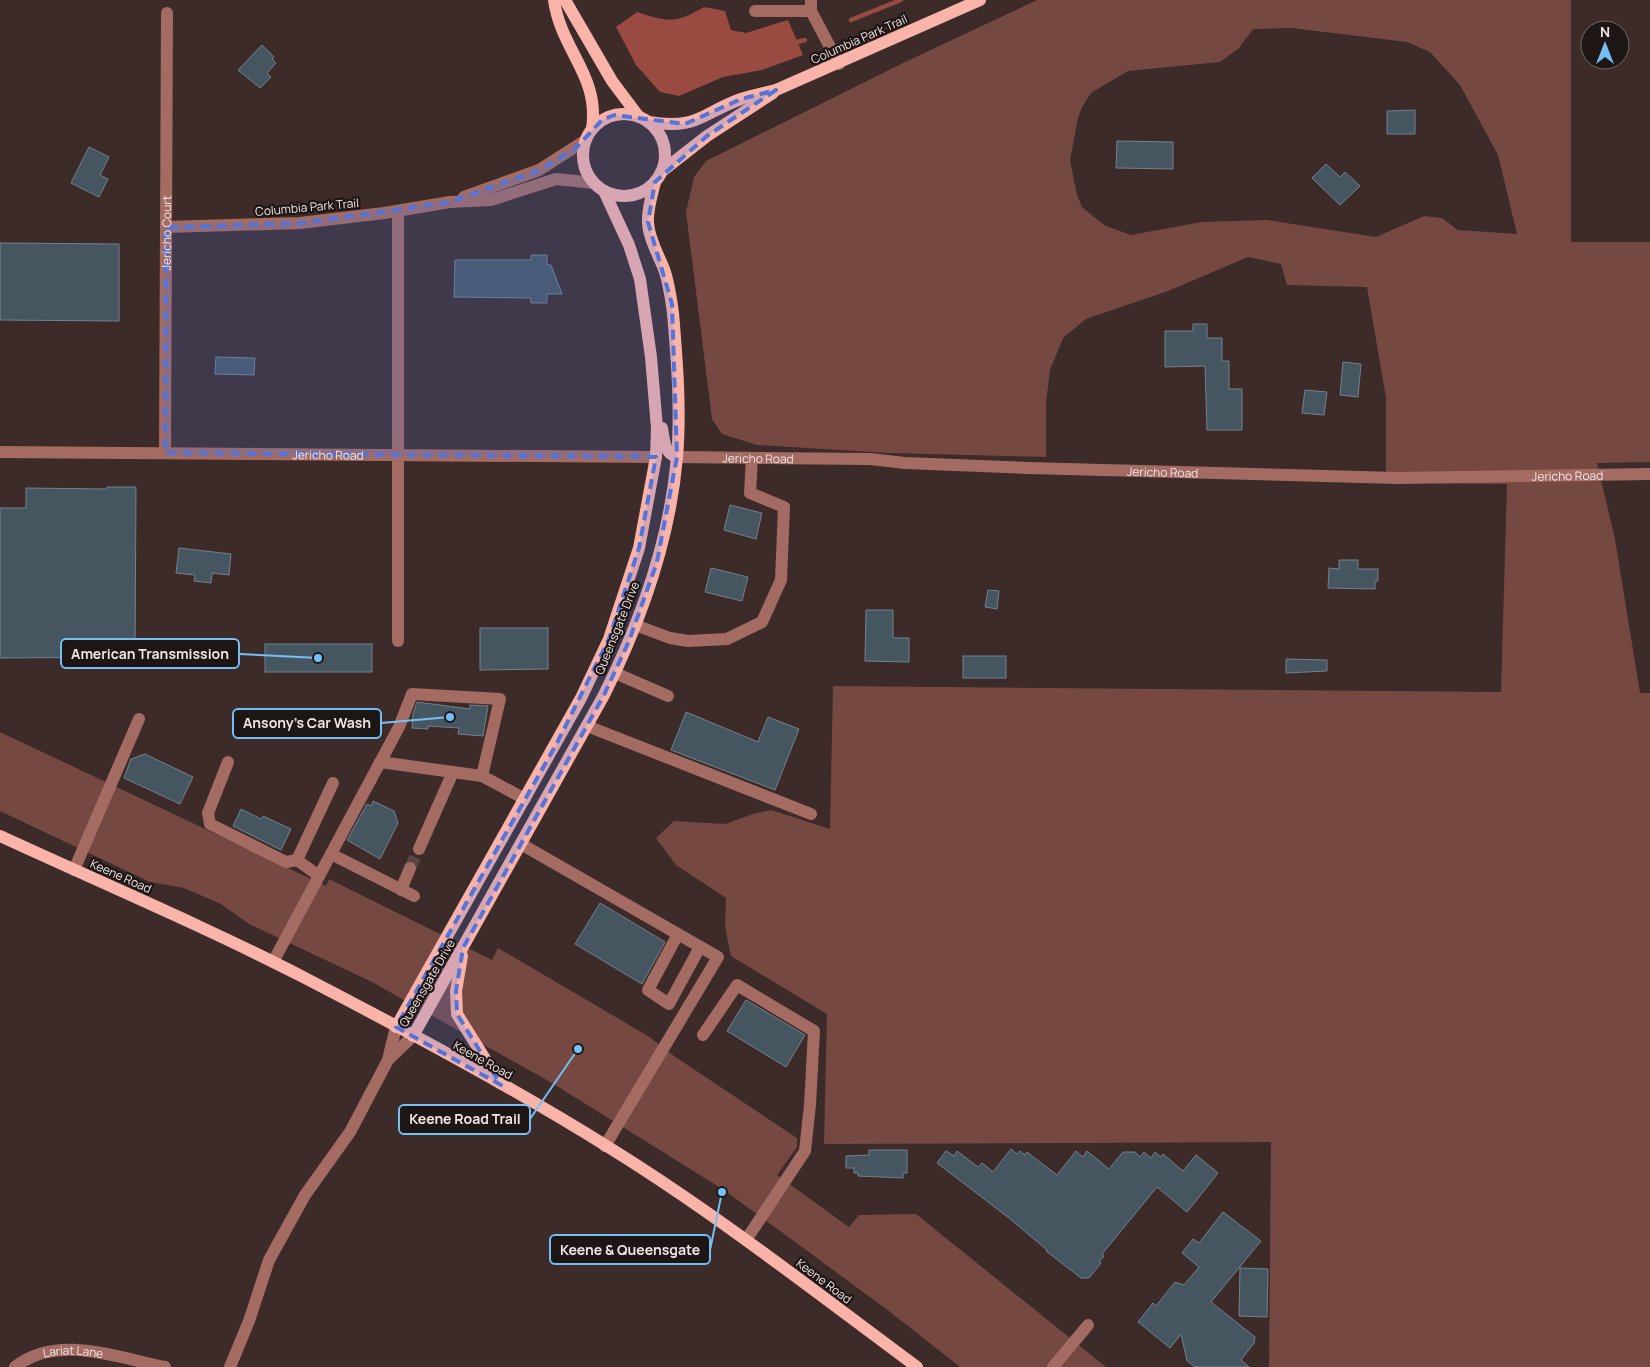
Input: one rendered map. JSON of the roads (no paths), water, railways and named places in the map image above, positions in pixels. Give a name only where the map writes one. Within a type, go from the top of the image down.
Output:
[{"type":"main road","points":[[554,0],[560,30],[591,90],[594,106],[584,163],[599,187],[625,196],[636,194],[658,177],[665,162],[662,139],[612,81],[565,0]]},
{"type":"main road","name":"Columbia Park Trail","points":[[644,119],[662,124],[691,123],[741,99],[776,90],[839,64],[980,0]]},
{"type":"main road","name":"Columbia Park Trail","points":[[658,177],[707,136],[776,90]]},
{"type":"main road","points":[[589,135],[602,120],[614,115],[627,114],[644,119]]},
{"type":"main road","name":"Queensgate Drive","points":[[413,1036],[615,673],[635,625],[662,540],[677,457],[677,384],[672,304],[668,281],[651,239],[648,222],[658,177]]},
{"type":"main road","name":"Queensgate Drive","points":[[396,1027],[581,698],[609,639],[639,548],[656,457],[655,396],[648,320],[640,280],[629,245],[599,187]]},
{"type":"main road","points":[[655,396],[666,450],[671,456],[677,457]]},
{"type":"main road","name":"Keene Road","points":[[0,836],[273,962],[413,1036],[605,1146],[746,1240],[917,1367]]},
{"type":"main road","points":[[463,948],[456,991],[457,1014],[501,1086]]},
{"type":"street","points":[[755,11],[811,6],[839,64]]},
{"type":"street","name":"Jericho Court","points":[[164,453],[167,13]]},
{"type":"street","name":"Columbia Park Trail","points":[[450,202],[539,170],[589,135]]},
{"type":"street","name":"Columbia Park Trail","points":[[166,227],[300,223],[398,211],[450,202],[491,200],[556,179],[599,187]]},
{"type":"street","points":[[398,211],[398,641]]},
{"type":"street","name":"Jericho Road","points":[[0,452],[656,457]]},
{"type":"street","name":"Jericho Road","points":[[677,457],[870,459],[905,463],[1028,468],[1397,478],[1650,474]]},
{"type":"street","points":[[635,625],[670,638],[688,641],[727,639],[762,622],[781,580],[784,506],[750,493],[752,458]]},
{"type":"street","points":[[615,673],[668,696]]},
{"type":"street","points":[[273,962],[399,727],[412,694],[500,698],[482,776]]},
{"type":"street","points":[[74,870],[138,719]]},
{"type":"street","points":[[587,726],[810,814]]},
{"type":"street","points":[[228,762],[208,812],[210,824],[286,862],[297,860],[319,876]]},
{"type":"street","points":[[380,762],[482,776],[525,799]]},
{"type":"street","points":[[418,849],[453,772]]},
{"type":"street","points":[[297,860],[333,784]]},
{"type":"street","points":[[521,844],[718,957],[605,1146]]},
{"type":"street","points":[[331,854],[414,896]]},
{"type":"street","points":[[401,890],[410,868]]},
{"type":"street","points":[[678,934],[648,990],[669,1004],[700,947]]},
{"type":"street","points":[[702,1035],[737,985],[814,1031],[810,1105],[805,1151],[746,1240]]},
{"type":"street","name":"Queensgate Drive","points":[[230,1367],[249,1321],[269,1260],[305,1195],[350,1132],[388,1060],[396,1027]]},
{"type":"street","name":"Queensgate Drive","points":[[388,1060],[413,1036]]},
{"type":"street","points":[[1053,1367],[1088,1325]]},
{"type":"street","name":"Lariat Lane","points":[[15,1367],[24,1360],[42,1352],[59,1349],[165,1367]]},
{"type":"waterway","points":[[851,20],[901,0]]},
{"type":"waterway","points":[[797,42],[805,40]]},
{"type":"tunnel","points":[[410,868],[419,849]]},
{"type":"place","name":"American Transmission","points":[[318,658]]},
{"type":"place","name":"Ansony's Car Wash","points":[[450,717]]},
{"type":"place","name":"Keene Road Trail","points":[[578,1049]]},
{"type":"place","name":"Keene & Queensgate","points":[[722,1192]]}]
